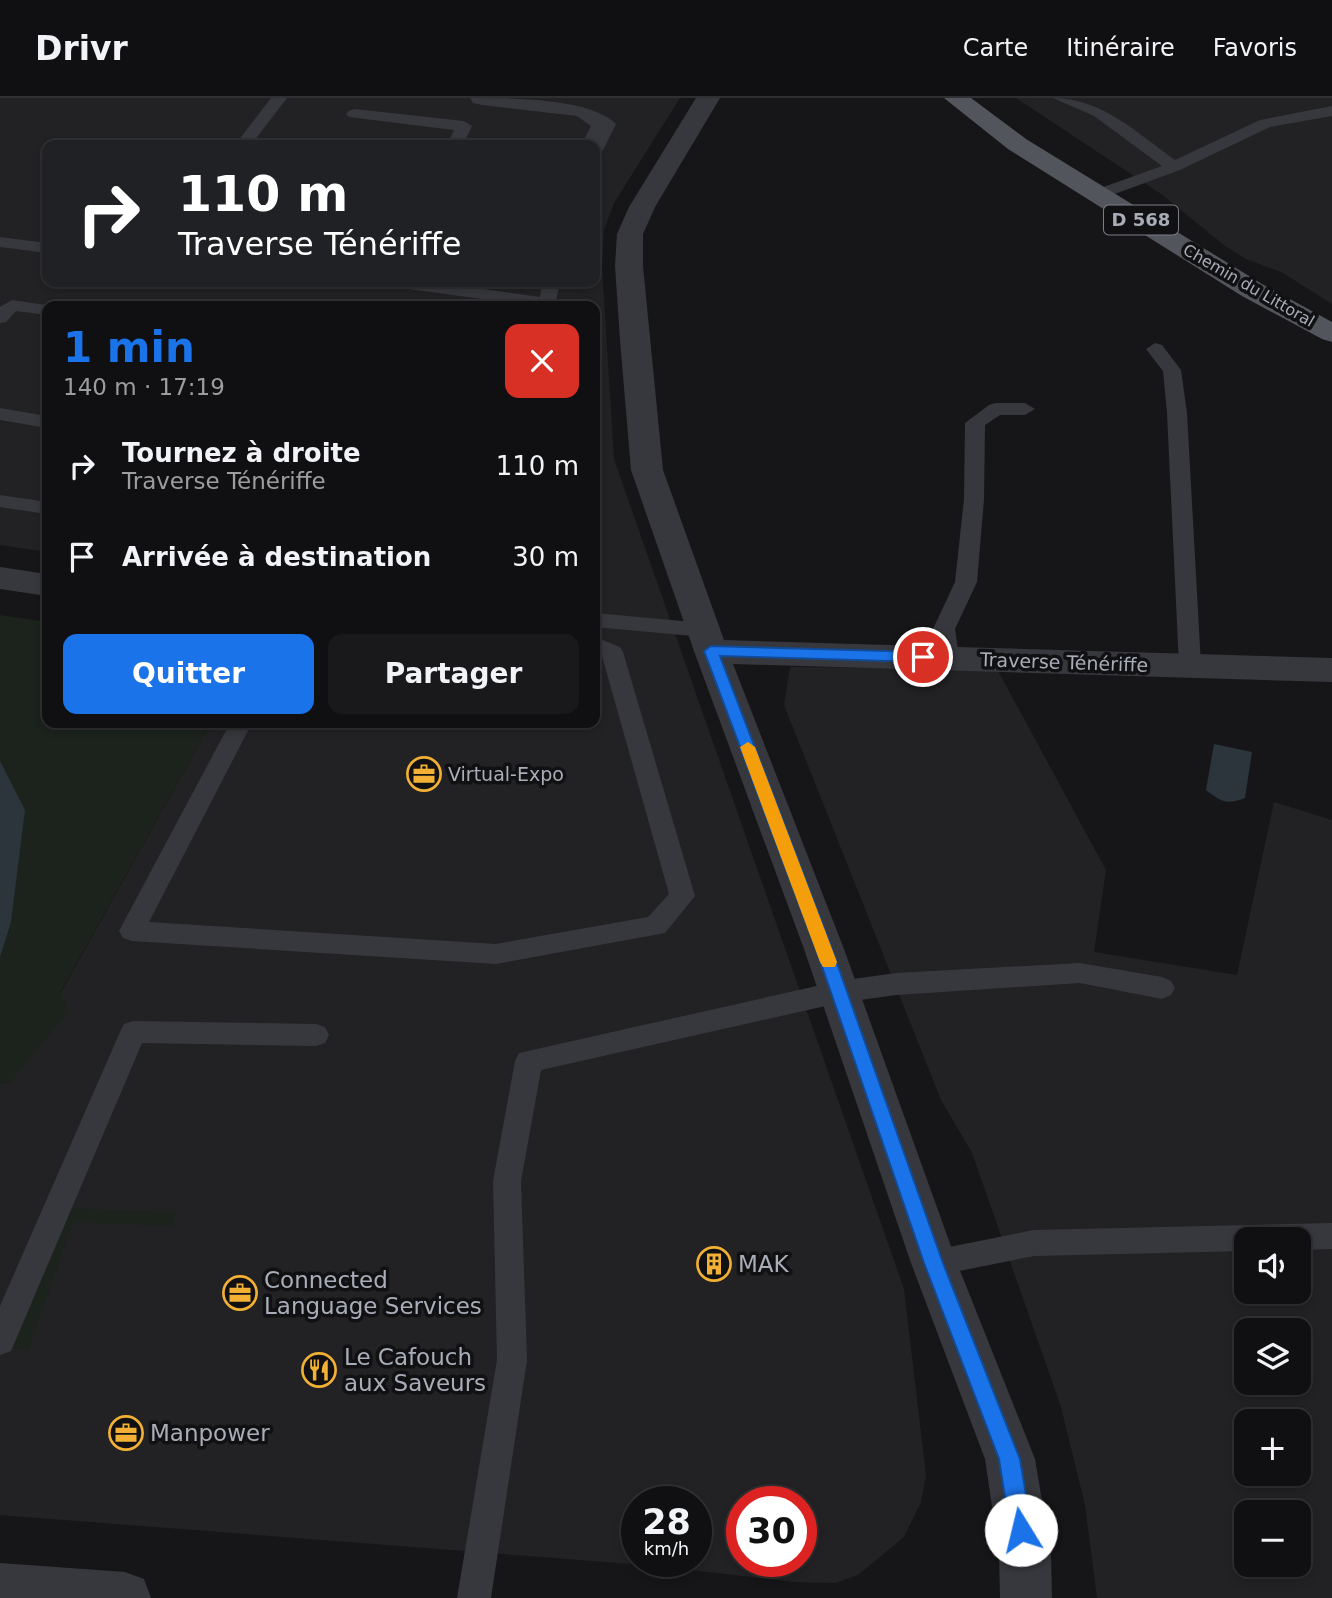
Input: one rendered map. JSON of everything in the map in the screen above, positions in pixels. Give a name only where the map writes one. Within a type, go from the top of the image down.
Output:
[{"type":"main road","name":"Chemin du Littoral","points":[[956,98],[1017,144],[1252,290],[1332,333]]},
{"type":"street","points":[[482,98],[584,109],[604,124],[596,140]]},
{"type":"street","points":[[708,98],[642,207],[630,234],[629,267],[647,470],[839,992],[934,1263],[1010,1459],[1025,1554],[1026,1598]]},
{"type":"street","points":[[0,578],[42,584]]},
{"type":"street","name":"Traverse Ténériffe","points":[[708,641],[948,658],[1332,670]]},
{"type":"street","points":[[0,1589],[125,1598]]},
{"type":"lane","points":[[247,140],[279,98]]},
{"type":"lane","points":[[1061,98],[1099,113],[1174,167]]},
{"type":"lane","points":[[1101,194],[1174,167],[1312,98]]},
{"type":"lane","points":[[1266,123],[1332,111]]},
{"type":"lane","points":[[354,114],[464,126],[457,140]]},
{"type":"lane","points":[[0,243],[42,247]]},
{"type":"lane","points":[[431,287],[533,301]]},
{"type":"lane","points":[[0,318],[12,305],[42,309]]},
{"type":"lane","points":[[1156,349],[1172,370],[1178,413],[1190,665]]},
{"type":"lane","points":[[948,658],[944,629],[966,582],[974,499],[975,422],[996,409],[1025,409]]},
{"type":"lane","points":[[0,414],[42,421]]},
{"type":"lane","points":[[0,501],[42,507]]},
{"type":"lane","points":[[600,621],[708,641]]},
{"type":"lane","points":[[238,728],[132,931],[496,954],[656,926],[682,897],[612,652],[600,646]]},
{"type":"lane","points":[[474,1598],[512,1360],[507,1181],[529,1061],[839,992],[896,984],[1080,973],[1162,988]]},
{"type":"lane","points":[[0,1341],[133,1032],[316,1035]]},
{"type":"lane","points":[[934,1263],[1034,1243],[1332,1236]]},
{"type":"shaded area","points":[[0,98],[680,98],[614,203],[604,230],[602,267],[614,459],[904,1289],[926,1475],[921,1502],[904,1537],[858,1575],[835,1583],[751,1577],[817,1577],[817,1486],[726,1486],[726,1574],[712,1572],[712,1486],[621,1486],[621,1563],[0,1515],[0,1084],[11,1082],[208,728],[600,728],[600,301],[42,301],[42,551],[0,545]]},
{"type":"shaded area","points":[[1016,98],[1332,98],[1332,304],[1283,273],[1246,259],[1225,246],[1161,194]]},
{"type":"shaded area","points":[[0,615],[42,621],[42,728],[208,728],[61,991],[69,1011],[11,1082],[0,1084]]},
{"type":"shaded area","points":[[790,667],[997,669],[1106,870],[1094,952],[1237,975],[1274,802],[1332,820],[1332,1598],[1097,1598],[1085,1505],[1061,1407],[972,1153],[941,1100],[784,705]]},
{"type":"shaded area","points":[[1214,744],[1252,752],[1245,798],[1224,801],[1206,790]]},
{"type":"shaded area","points":[[0,761],[25,810],[11,922],[0,957]]},
{"type":"shaded area","points":[[60,1208],[176,1212],[172,1226],[73,1222],[29,1350],[11,1348]]},
{"type":"slow traffic","points":[[748,747],[829,962]]},
{"type":"place","name":"Virtual-Expo","points":[[424,774]]},
{"type":"place","name":"MAK","points":[[714,1264]]},
{"type":"place","name":"Connected Language Services","points":[[240,1293]]},
{"type":"place","name":"Le Cafouch aux Saveurs","points":[[319,1370]]},
{"type":"place","name":"Manpower","points":[[126,1433]]},
{"type":"route","points":[[923,657],[711,651],[824,949],[934,1263],[1010,1459],[1021,1530]]}]
